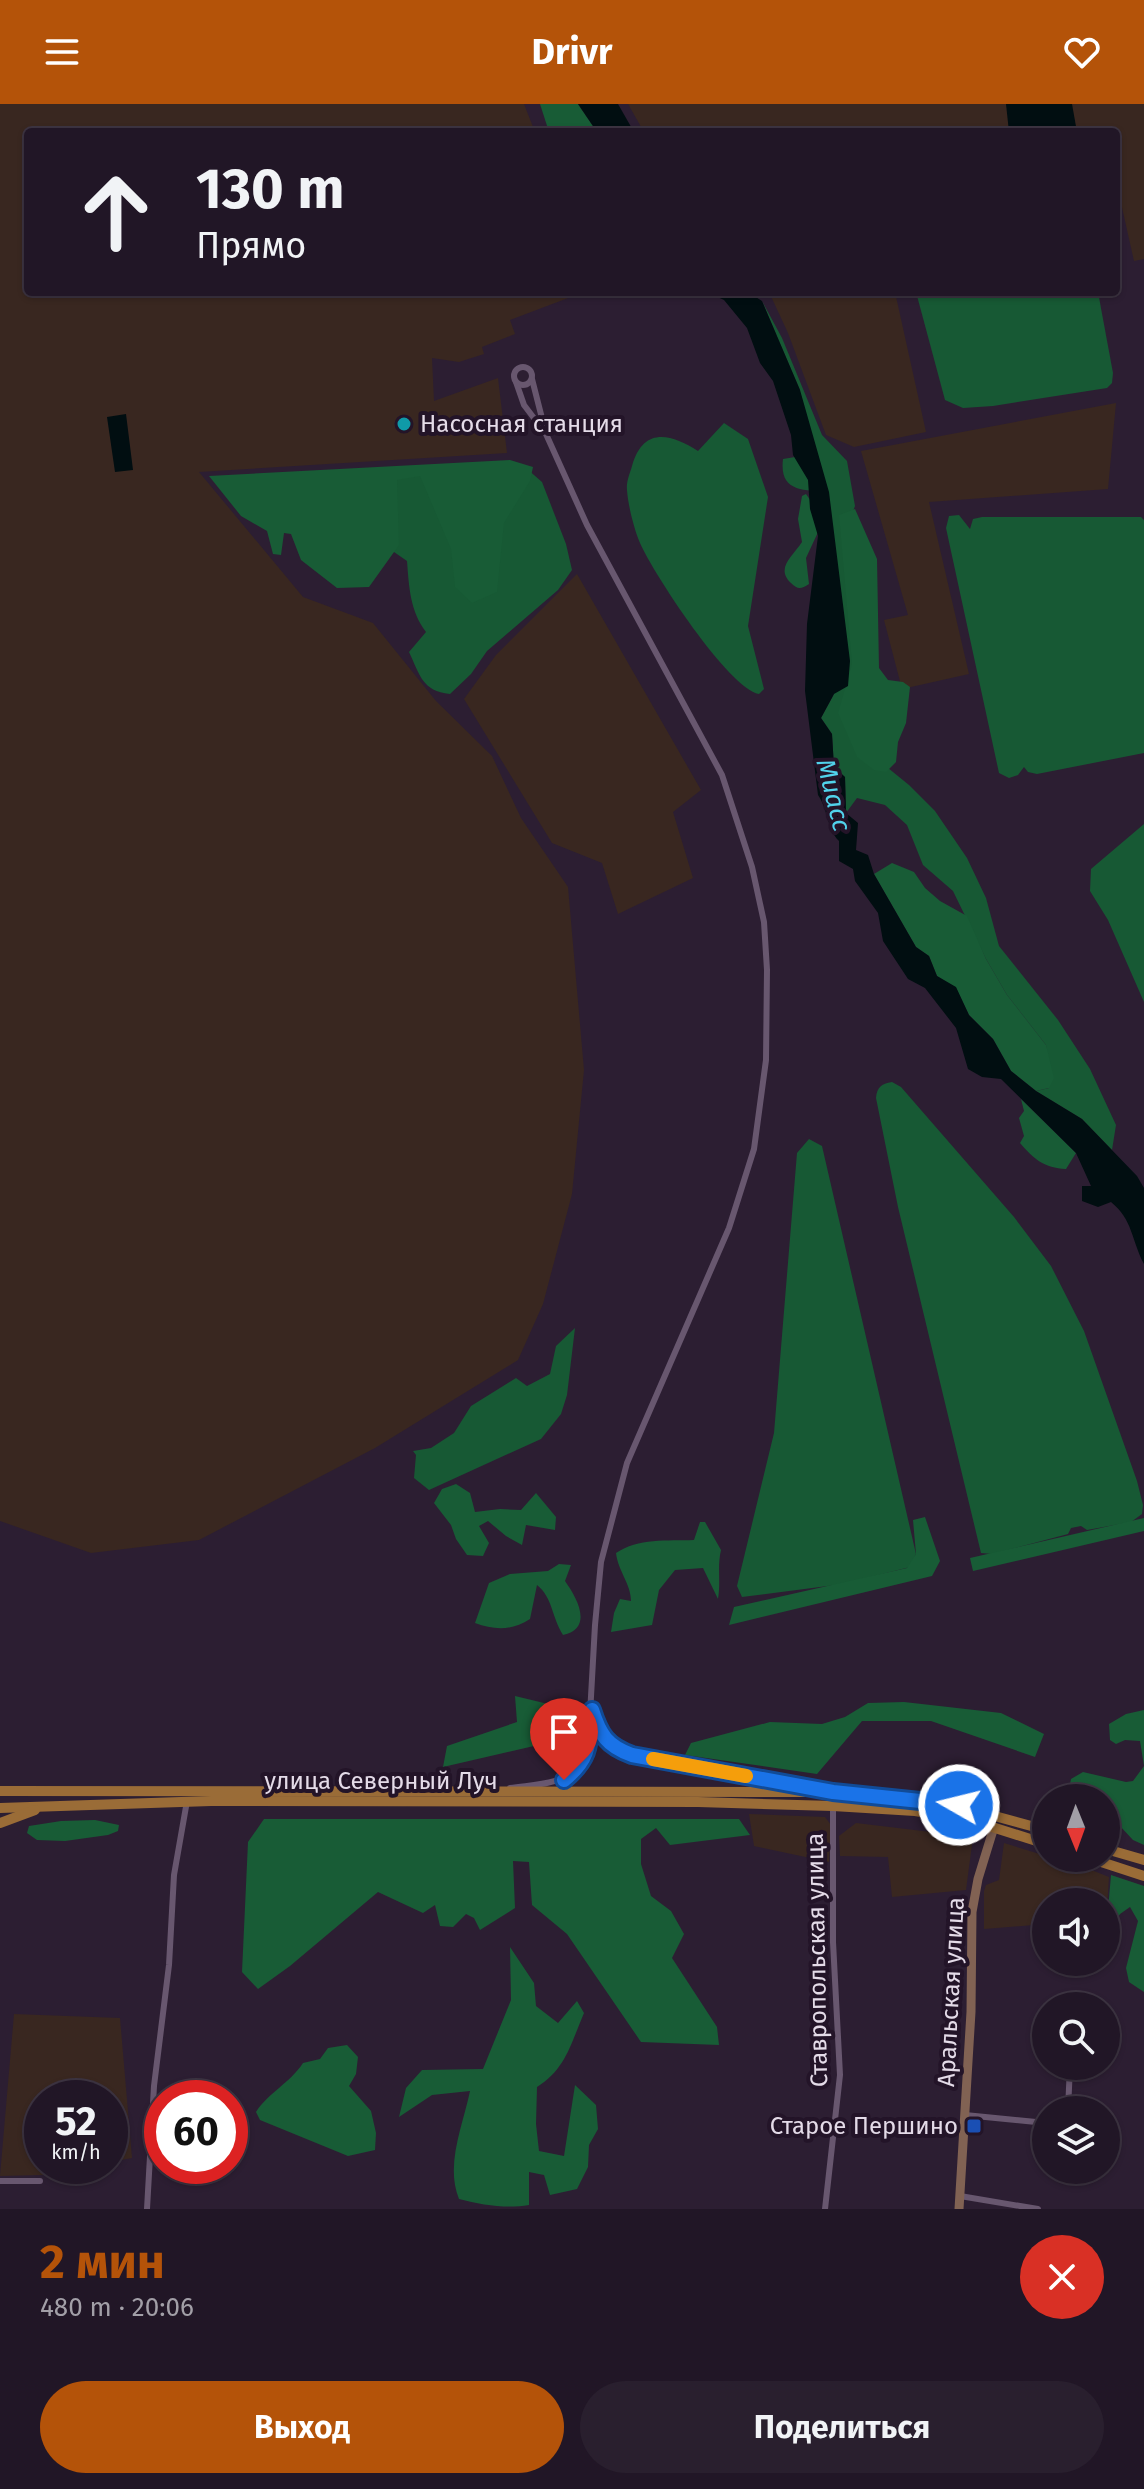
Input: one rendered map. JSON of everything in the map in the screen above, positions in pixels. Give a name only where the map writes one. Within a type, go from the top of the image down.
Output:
[{"type":"main road","name":"улица Северный Луч","points":[[0,1791],[833,1792],[947,1803],[1032,1826]]},
{"type":"main road","name":"улица Северный Луч","points":[[0,1808],[187,1801],[683,1802],[833,1806],[915,1811],[994,1827],[1032,1839]]},
{"type":"main road","points":[[0,1823],[47,1805]]},
{"type":"main road","points":[[1120,1853],[1144,1860]]},
{"type":"main road","points":[[1120,1868],[1144,1876]]},
{"type":"street","points":[[495,1790],[564,1780],[582,1765],[588,1750],[601,1562],[627,1463],[729,1228],[754,1149],[766,1060],[764,922],[752,867],[722,775],[587,525],[546,434],[530,370],[520,368],[514,373],[524,405],[546,434]]},
{"type":"street","points":[[516,382],[525,385],[532,378]]},
{"type":"street","points":[[592,1710],[603,1739],[614,1749],[632,1755],[833,1792]]},
{"type":"street","points":[[147,2209],[154,2086],[169,1965],[174,1875],[187,1801]]},
{"type":"street","name":"Ставропольская улица","points":[[825,2209],[840,2075],[833,1942],[833,1806]]},
{"type":"street","name":"Аральская улица","points":[[959,2209],[971,2012],[972,1912],[978,1879],[994,1827]]},
{"type":"street","points":[[965,2115],[1032,2122]]},
{"type":"street","points":[[0,2181],[24,2181]]},
{"type":"street","points":[[960,2196],[1038,2208]]},
{"type":"shaded area","points":[[0,104],[524,104],[533,128],[24,128],[24,296],[573,296],[510,320],[515,334],[482,347],[484,354],[459,362],[432,358],[434,401],[498,378],[507,453],[199,472],[303,597],[373,623],[436,701],[492,756],[521,818],[568,887],[584,1070],[572,1194],[543,1304],[518,1360],[375,1448],[199,1540],[91,1553],[0,1521]]},
{"type":"shaded area","points":[[628,104],[1144,104],[1144,259],[1134,261],[1120,198],[1120,128],[642,128]]},
{"type":"shaded area","points":[[771,296],[896,296],[926,432],[854,447],[826,435]]},
{"type":"shaded area","points":[[1116,403],[1108,489],[929,502],[969,674],[902,689],[884,620],[908,615],[861,451]]},
{"type":"shaded area","points":[[577,574],[701,790],[673,812],[693,878],[618,914],[602,863],[552,843],[464,699],[496,655]]},
{"type":"shaded area","points":[[749,1814],[825,1817],[831,1825],[829,1862],[754,1846]]},
{"type":"shaded area","points":[[856,1823],[973,1837],[966,1890],[892,1897],[888,1857],[840,1856],[839,1836]]},
{"type":"shaded area","points":[[1004,1843],[1032,1852],[1032,1872],[1096,1872],[1109,1877],[1108,1888],[1032,1888],[1032,1925],[984,1929],[984,1891],[986,1885],[999,1880]]},
{"type":"shaded area","points":[[14,2014],[120,2018],[125,2080],[24,2080],[24,2175],[0,2176]]},
{"type":"shaded area","points":[[128,2111],[132,2158],[128,2159]]},
{"type":"green space","points":[[540,104],[578,104],[594,128],[548,128]]},
{"type":"green space","points":[[917,296],[1099,296],[1113,373],[1112,383],[1107,388],[993,406],[963,408],[945,400]]},
{"type":"green space","points":[[762,301],[782,338],[822,435],[847,461],[855,506],[846,530],[877,759],[935,811],[967,858],[986,898],[999,946],[1058,1020],[1090,1069],[1116,1125],[1112,1150],[1082,1119],[1036,1091],[1049,1088],[1046,1045],[1007,995],[953,891],[923,865],[907,825],[885,805],[857,798],[846,813],[845,777],[834,767],[832,734],[821,718],[834,694],[828,492],[795,487],[785,478],[783,459],[801,456],[800,390]]},
{"type":"green space","points":[[724,423],[748,439],[768,497],[748,626],[764,689],[759,694],[730,673],[675,603],[640,543],[628,496],[627,484],[637,453],[650,439],[677,440],[698,451]]},
{"type":"green space","points":[[510,460],[533,467],[530,481],[504,523],[497,592],[472,603],[455,587],[451,549],[420,476],[397,480],[399,545],[369,587],[337,588],[301,560],[291,534],[284,533],[281,555],[273,554],[267,531],[241,516],[209,476]]},
{"type":"green space","points":[[526,468],[542,482],[566,544],[572,570],[558,590],[487,651],[471,674],[450,694],[433,689],[419,675],[409,652],[426,632],[413,607],[407,561],[394,552],[374,547],[314,478]]},
{"type":"green space","points":[[806,494],[813,504],[819,530],[806,558],[809,584],[800,588],[787,578],[785,567],[802,542],[798,519],[802,496]]},
{"type":"green space","points":[[855,509],[877,559],[879,668],[888,680],[903,682],[910,687],[906,723],[898,742],[896,762],[886,772],[874,770],[857,757],[838,713],[852,664],[839,515]]},
{"type":"green space","points":[[959,515],[970,529],[973,519],[982,517],[1141,517],[1144,520],[1144,753],[1037,774],[1028,772],[1024,767],[1018,775],[1009,778],[999,773],[946,528],[949,516]]},
{"type":"green space","points":[[1144,824],[1144,1002],[1108,920],[1090,891],[1091,869]]},
{"type":"green space","points":[[892,863],[914,872],[925,888],[940,901],[967,916],[986,959],[1007,995],[1046,1045],[1054,1078],[1049,1088],[1036,1091],[1011,1071],[993,1039],[969,1015],[956,988],[937,976],[929,956],[916,947],[874,874]]},
{"type":"green space","points":[[892,1082],[901,1087],[1014,1217],[1051,1266],[1084,1331],[1137,1481],[1142,1514],[1131,1522],[1087,1530],[1081,1526],[1071,1528],[1068,1534],[992,1554],[981,1553],[898,1207],[876,1098],[880,1087]]},
{"type":"green space","points":[[1021,1099],[1076,1153],[1066,1169],[1040,1162],[1020,1143],[1024,1136],[1019,1118],[1024,1111]]},
{"type":"green space","points":[[809,1139],[822,1146],[916,1554],[910,1567],[843,1584],[742,1597],[737,1586],[774,1433],[797,1153]]},
{"type":"green space","points":[[575,1328],[567,1395],[561,1414],[541,1439],[429,1490],[414,1478],[416,1455],[413,1451],[431,1448],[454,1433],[471,1406],[516,1378],[527,1386],[550,1374],[556,1346]]},
{"type":"green space","points":[[456,1484],[470,1493],[475,1512],[521,1510],[536,1493],[556,1517],[555,1530],[526,1525],[522,1545],[488,1521],[479,1526],[489,1543],[483,1556],[467,1555],[451,1525],[434,1503],[442,1489]]},
{"type":"green space","points":[[925,1517],[940,1561],[932,1576],[729,1625],[734,1607],[907,1568],[916,1554],[913,1520]]},
{"type":"green space","points":[[1144,1518],[1144,1531],[973,1571],[970,1558]]},
{"type":"green space","points":[[700,1522],[705,1522],[721,1550],[718,1599],[703,1568],[675,1570],[659,1590],[652,1625],[611,1632],[620,1599],[631,1601],[616,1553],[643,1543],[694,1540]]},
{"type":"green space","points":[[559,1564],[571,1565],[565,1581],[580,1612],[578,1626],[572,1631],[563,1635],[546,1596],[537,1585],[530,1619],[503,1628],[475,1623],[489,1583],[510,1574],[548,1571]]},
{"type":"green space","points":[[515,1696],[573,1710],[560,1740],[443,1767],[447,1746],[517,1722]]},
{"type":"green space","points":[[904,1702],[1001,1713],[1044,1734],[1035,1757],[931,1721],[862,1721],[817,1774],[685,1755],[691,1743],[770,1722],[822,1724],[845,1717],[868,1703]]},
{"type":"green space","points":[[1144,1710],[1144,1766],[1140,1741],[1125,1740],[1116,1744],[1110,1740],[1109,1724],[1126,1714]]},
{"type":"green space","points":[[1144,1766],[1144,1845],[1133,1840],[1120,1826],[1120,1784],[1070,1784],[1071,1779],[1083,1772],[1133,1781]]},
{"type":"green space","points":[[264,1819],[739,1819],[750,1835],[670,1845],[656,1828],[641,1839],[641,1864],[651,1896],[671,1911],[684,1934],[672,1958],[717,2027],[719,2045],[641,2042],[567,1934],[532,1905],[529,1862],[513,1861],[515,1908],[480,1930],[474,1918],[466,1914],[453,1927],[440,1926],[435,1905],[423,1913],[378,1892],[258,1989],[242,1972],[248,1842]]},
{"type":"green space","points":[[95,1820],[119,1825],[118,1831],[65,1841],[37,1840],[27,1833],[29,1826]]},
{"type":"green space","points":[[1111,1875],[1144,1886],[1144,1992],[1129,1982],[1126,1968],[1138,1921],[1130,1907],[1120,1914],[1120,1888],[1110,1888]]},
{"type":"green space","points":[[510,1947],[534,1983],[536,2006],[558,2023],[577,2001],[584,2013],[561,2064],[537,2087],[539,2151],[564,2156],[575,2085],[596,2105],[598,2129],[589,2145],[588,2167],[577,2189],[550,2195],[544,2175],[529,2172],[529,2205],[512,2207],[459,2199],[454,2159],[470,2091],[432,2095],[399,2117],[406,2088],[422,2070],[483,2069],[511,2000]]},
{"type":"green space","points":[[347,2045],[358,2057],[356,2074],[349,2086],[371,2111],[376,2133],[375,2150],[348,2156],[260,2120],[256,2112],[261,2105],[303,2063],[320,2059],[328,2048]]},
{"type":"water","points":[[578,104],[618,104],[632,128],[594,128]]},
{"type":"water","points":[[1006,104],[1072,104],[1076,128],[1009,128]]},
{"type":"water","name":"Миасс","points":[[716,296],[754,296],[762,301],[800,390],[829,492],[850,661],[848,686],[834,694],[821,718],[832,734],[834,767],[845,777],[846,813],[858,823],[856,850],[868,855],[874,874],[916,947],[929,956],[937,976],[956,987],[969,1015],[993,1039],[1011,1071],[1036,1091],[1082,1119],[1137,1176],[1144,1188],[1144,1264],[1128,1223],[1118,1209],[1111,1202],[1098,1207],[1082,1201],[1082,1186],[1091,1186],[1076,1153],[1001,1079],[982,1077],[968,1069],[956,1028],[925,988],[908,979],[883,941],[878,913],[855,881],[853,869],[839,861],[839,841],[818,795],[805,691],[807,624],[818,536],[810,509],[808,480],[793,455],[791,435],[773,381],[760,363],[747,328],[724,300]]},
{"type":"water","points":[[126,414],[133,470],[115,472],[107,417]]},
{"type":"slow traffic","points":[[653,1759],[746,1776]]},
{"type":"place","name":"Насосная станция","points":[[404,424]]},
{"type":"place","name":"Старое Першино","points":[[974,2126]]},
{"type":"route","points":[[564,1780],[582,1765],[588,1750],[592,1710],[603,1739],[614,1749],[632,1755],[833,1792],[959,1805]]}]
